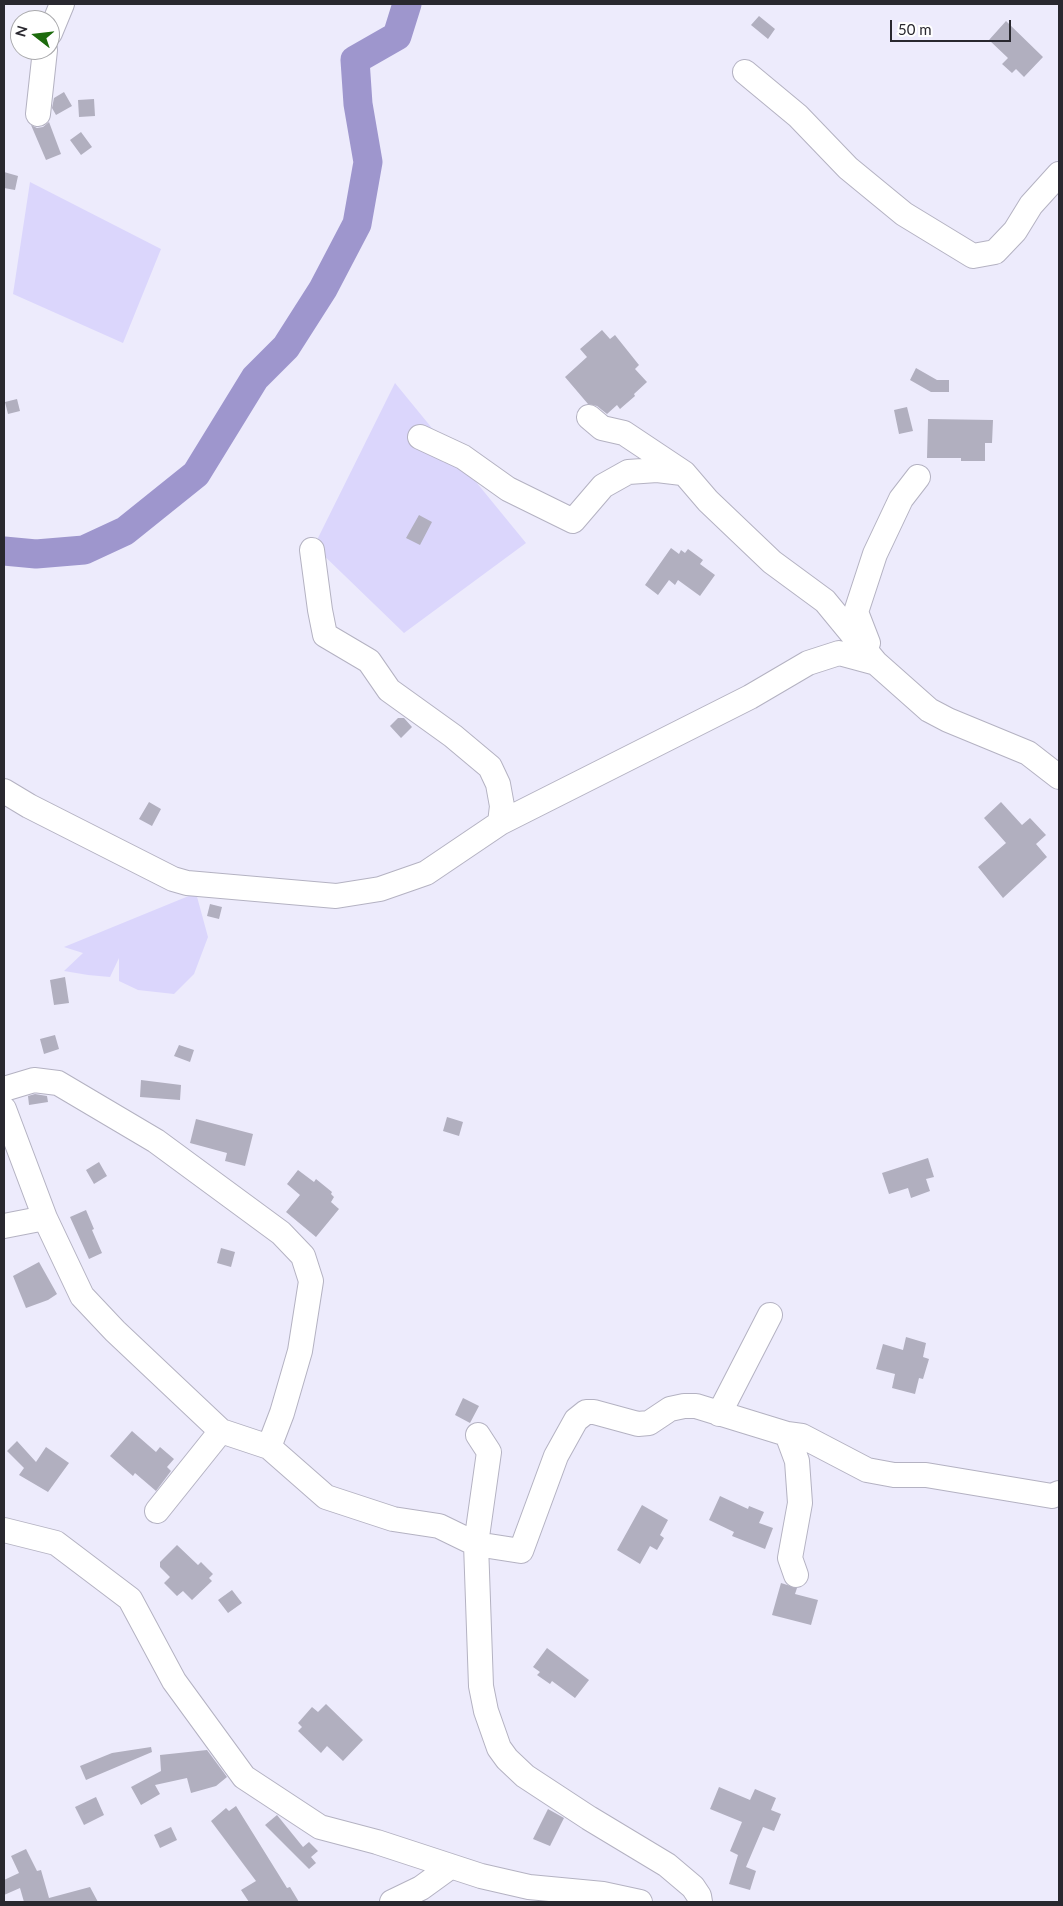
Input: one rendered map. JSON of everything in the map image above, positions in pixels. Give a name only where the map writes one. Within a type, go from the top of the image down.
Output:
[{"type":"street","points":[[38,114],[44,60]]},
{"type":"street","points":[[745,72],[798,116],[848,168],[904,214],[973,256],[995,252],[1014,231],[1031,205],[1059,174]]},
{"type":"street","points":[[588,417],[602,428],[624,433],[684,473],[708,501],[772,562],[825,601],[876,663],[929,710],[948,720],[1028,752],[1059,777]]},
{"type":"street","points":[[420,437],[463,457],[508,489],[573,521],[603,486],[628,472],[657,470],[684,473]]},
{"type":"street","points":[[876,663],[856,612],[875,554],[901,500],[918,477]]},
{"type":"street","points":[[312,550],[325,634],[369,661],[388,690],[453,736],[490,767],[498,784],[502,806],[500,823]]},
{"type":"street","points":[[4,791],[29,806],[173,880],[187,883],[336,896],[380,889],[426,873],[500,823],[750,697],[808,663],[839,653],[876,663]]},
{"type":"street","points":[[4,1089],[34,1080],[58,1083],[156,1141],[281,1233],[302,1256],[311,1281],[300,1351],[282,1413],[269,1447]]},
{"type":"street","points":[[4,1109],[45,1218],[82,1296],[115,1331],[221,1431],[269,1447],[326,1497],[393,1519],[439,1526],[476,1544],[522,1551],[556,1456],[576,1420],[586,1412],[594,1412],[638,1424],[649,1423],[670,1409],[684,1406],[696,1406],[786,1434],[802,1436],[867,1470],[894,1475],[926,1474],[1052,1496],[1059,1493]]},
{"type":"street","points":[[4,1226],[45,1218]]},
{"type":"street","points":[[719,1414],[770,1315]]},
{"type":"street","points":[[157,1511],[221,1431]]},
{"type":"street","points":[[786,1434],[797,1461],[799,1486],[800,1502],[790,1558],[796,1576]]},
{"type":"street","points":[[478,1435],[489,1452],[476,1544],[481,1686],[486,1711],[499,1748],[507,1759],[525,1776],[589,1818],[667,1865],[693,1887],[699,1896],[700,1902]]},
{"type":"street","points":[[4,1530],[56,1543],[130,1599],[174,1681],[244,1777],[320,1827],[377,1842],[481,1876],[530,1887],[603,1894],[640,1902]]},
{"type":"street","points":[[392,1902],[421,1888],[450,1867]]},
{"type":"shaded area","points":[[30,182],[161,249],[123,343],[13,294]]},
{"type":"shaded area","points":[[395,383],[526,543],[404,633],[314,546]]},
{"type":"shaded area","points":[[196,893],[208,937],[194,974],[174,994],[138,990],[119,981],[119,958],[110,977],[64,971],[83,953],[64,947]]},
{"type":"building","points":[[759,16],[775,29],[768,39],[751,25]]},
{"type":"building","points":[[1006,21],[1043,57],[1024,77],[1016,69],[1012,73],[1002,64],[1008,58],[989,40]]},
{"type":"building","points":[[64,92],[72,106],[56,115],[52,108],[54,98]]},
{"type":"building","points":[[94,99],[95,116],[79,117],[78,100]]},
{"type":"building","points":[[49,122],[61,154],[46,160],[31,125],[37,128],[43,127]]},
{"type":"building","points":[[81,132],[92,147],[81,155],[70,140]]},
{"type":"building","points":[[4,172],[18,176],[15,190],[4,188]]},
{"type":"building","points":[[602,330],[610,339],[615,335],[639,365],[635,369],[647,382],[620,409],[617,405],[607,414],[597,406],[588,404],[565,377],[587,357],[580,349]]},
{"type":"building","points":[[916,368],[937,380],[949,380],[949,392],[931,392],[910,380]]},
{"type":"building","points":[[17,399],[20,411],[8,414],[5,402]]},
{"type":"building","points":[[907,407],[913,431],[899,434],[894,410]]},
{"type":"building","points":[[928,419],[993,420],[992,443],[985,443],[985,461],[961,461],[961,458],[927,458]]},
{"type":"building","points":[[419,515],[432,522],[420,545],[406,538]]},
{"type":"building","points":[[671,548],[679,554],[681,550],[685,553],[688,549],[703,560],[700,564],[715,575],[700,596],[678,580],[675,585],[669,580],[658,595],[645,585]]},
{"type":"building","points":[[398,718],[404,718],[412,727],[401,738],[390,726]]},
{"type":"building","points":[[149,802],[161,809],[152,826],[139,819]]},
{"type":"building","points":[[1001,802],[1022,825],[1030,818],[1046,835],[1036,844],[1047,857],[1003,898],[978,867],[1006,843],[984,818]]},
{"type":"building","points":[[210,904],[222,907],[219,919],[207,916]]},
{"type":"building","points":[[65,977],[69,1003],[54,1005],[50,980]]},
{"type":"building","points":[[55,1035],[59,1049],[44,1054],[40,1039]]},
{"type":"building","points":[[179,1045],[194,1050],[190,1062],[174,1056]]},
{"type":"building","points":[[141,1080],[181,1085],[180,1100],[140,1097]]},
{"type":"building","points":[[35,1094],[47,1096],[48,1102],[29,1105],[28,1096]]},
{"type":"building","points":[[447,1117],[463,1122],[459,1136],[443,1131]]},
{"type":"building","points":[[196,1119],[253,1134],[245,1166],[225,1161],[227,1153],[190,1143]]},
{"type":"building","points":[[928,1158],[934,1177],[926,1179],[930,1191],[911,1198],[908,1188],[889,1194],[882,1173]]},
{"type":"building","points":[[99,1162],[107,1176],[94,1184],[86,1170]]},
{"type":"building","points":[[298,1170],[314,1182],[316,1179],[332,1192],[331,1194],[334,1197],[331,1202],[339,1209],[316,1237],[286,1212],[300,1195],[287,1184]]},
{"type":"building","points":[[86,1210],[102,1253],[89,1259],[70,1217]]},
{"type":"building","points":[[221,1248],[235,1252],[231,1267],[217,1263]]},
{"type":"building","points":[[39,1262],[57,1294],[48,1300],[26,1308],[13,1276]]},
{"type":"building","points":[[906,1337],[926,1343],[923,1357],[929,1359],[923,1379],[919,1378],[915,1394],[892,1388],[895,1374],[876,1369],[883,1344],[903,1350]]},
{"type":"building","points":[[463,1398],[479,1406],[470,1423],[455,1415]]},
{"type":"building","points":[[132,1431],[156,1452],[160,1447],[174,1459],[167,1467],[171,1471],[156,1491],[135,1473],[133,1476],[110,1456]]},
{"type":"building","points":[[17,1441],[36,1462],[46,1447],[69,1463],[48,1492],[19,1475],[24,1468],[7,1451]]},
{"type":"building","points":[[720,1496],[748,1509],[749,1506],[764,1512],[759,1523],[773,1528],[765,1549],[732,1536],[734,1532],[709,1520]]},
{"type":"building","points":[[642,1505],[668,1520],[660,1535],[664,1538],[657,1550],[650,1546],[640,1564],[617,1550]]},
{"type":"building","points":[[177,1545],[198,1565],[201,1562],[213,1574],[209,1578],[212,1581],[192,1600],[183,1591],[177,1596],[164,1583],[170,1577],[160,1567],[160,1562]]},
{"type":"building","points":[[781,1583],[797,1588],[795,1594],[818,1600],[811,1625],[772,1615]]},
{"type":"building","points":[[232,1590],[242,1603],[228,1613],[218,1600]]},
{"type":"building","points":[[547,1648],[589,1680],[575,1698],[552,1681],[550,1684],[537,1675],[540,1672],[533,1667]]},
{"type":"building","points":[[326,1704],[363,1740],[343,1761],[327,1746],[321,1753],[298,1731],[302,1727],[298,1723],[312,1707],[318,1712]]},
{"type":"building","points":[[151,1747],[152,1752],[86,1780],[80,1766],[112,1753]]},
{"type":"building","points":[[207,1750],[227,1777],[216,1786],[191,1793],[187,1778],[155,1785],[160,1794],[141,1805],[131,1787],[161,1771],[160,1755]]},
{"type":"building","points":[[719,1787],[750,1800],[755,1789],[776,1798],[771,1810],[781,1814],[774,1831],[763,1827],[746,1867],[756,1871],[750,1890],[729,1884],[738,1855],[730,1851],[742,1822],[710,1809]]},
{"type":"building","points":[[96,1797],[104,1815],[84,1825],[75,1807]]},
{"type":"building","points":[[236,1806],[287,1888],[290,1887],[299,1902],[249,1902],[241,1890],[256,1881],[211,1821],[226,1808],[229,1811]]},
{"type":"building","points":[[548,1809],[564,1818],[550,1846],[533,1839]]},
{"type":"building","points":[[277,1815],[303,1847],[309,1842],[318,1851],[311,1857],[316,1863],[309,1869],[265,1825]]},
{"type":"building","points":[[171,1827],[177,1840],[160,1848],[154,1835]]},
{"type":"building","points":[[26,1849],[37,1871],[41,1870],[49,1898],[90,1887],[98,1902],[24,1902],[20,1888],[4,1895],[4,1880],[19,1873],[11,1856]]},
{"type":"waterway","points":[[4,551],[36,554],[84,550],[125,531],[196,474],[255,378],[286,347],[323,289],[357,224],[368,162],[358,104],[355,60],[397,36],[407,4]]}]
